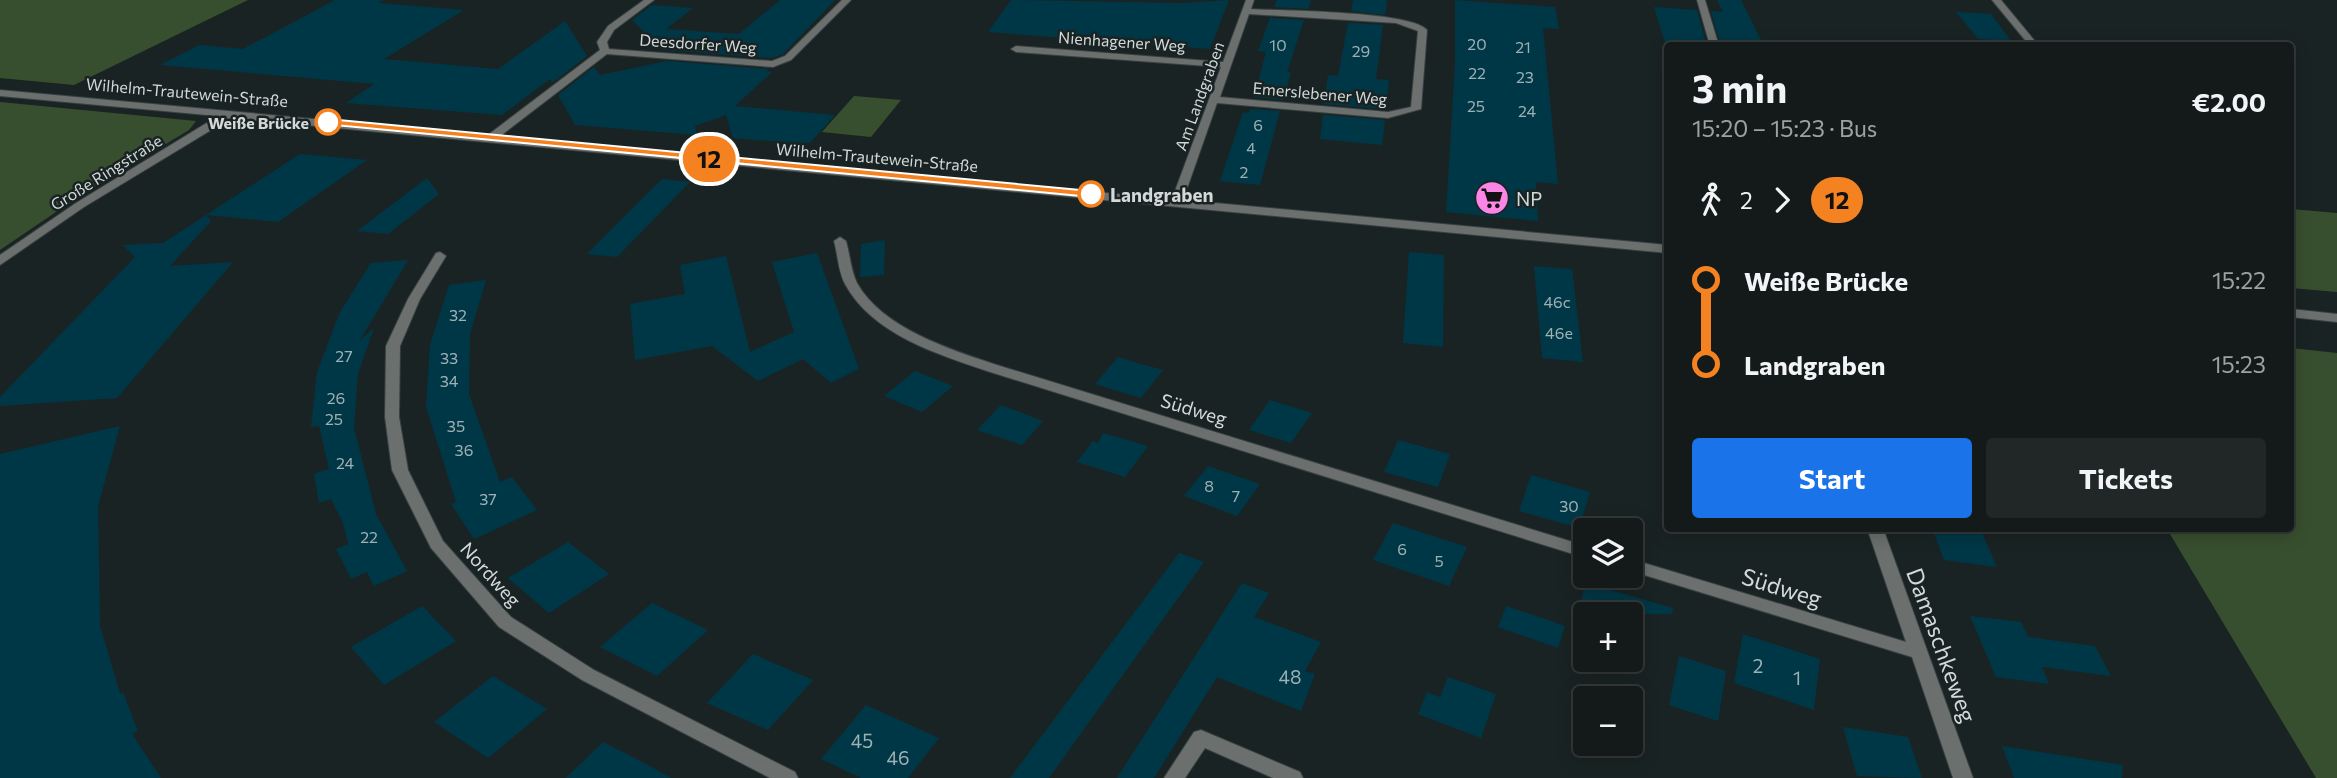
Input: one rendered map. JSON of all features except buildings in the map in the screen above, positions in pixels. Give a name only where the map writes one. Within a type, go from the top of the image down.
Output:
[{"type":"street","points":[[491,138],[605,51],[601,42],[611,27],[650,0]]},
{"type":"street","name":"Deesdorfer Weg","points":[[605,51],[773,64],[788,58],[847,0]]},
{"type":"street","points":[[1701,0],[1714,42]]},
{"type":"street","points":[[1996,0],[2032,42]]},
{"type":"street","name":"Am Landgraben","points":[[1177,201],[1249,5]]},
{"type":"street","name":"Emerslebener Weg","points":[[1213,100],[1388,115],[1416,109],[1423,49],[1423,30],[1419,26],[1396,20],[1249,5]]},
{"type":"street","name":"Nienhagener Weg","points":[[1016,49],[1227,65]]},
{"type":"street","name":"Wilhelm-Trautewein-Straße","points":[[0,93],[1664,249]]},
{"type":"street","name":"Große Ringstraße","points":[[0,261],[80,205],[231,113]]},
{"type":"street","name":"Südweg","points":[[840,241],[851,282],[862,298],[890,323],[961,358],[1573,548]]},
{"type":"street","name":"Nordweg","points":[[440,256],[414,299],[393,346],[392,418],[400,470],[437,544],[505,622],[588,675],[788,778]]},
{"type":"street","points":[[2294,313],[2337,318]]},
{"type":"street","name":"Damaschkeweg","points":[[1875,532],[1964,778]]},
{"type":"street","name":"Südweg","points":[[1643,569],[1920,653]]},
{"type":"street","points":[[1174,778],[1201,738],[1293,778]]},
{"type":"green space","points":[[0,0],[248,0],[74,85],[0,78]]},
{"type":"green space","points":[[854,96],[901,100],[871,137],[822,132]]},
{"type":"green space","points":[[0,102],[196,121],[189,130],[78,197],[0,250]]},
{"type":"green space","points":[[2294,209],[2337,213],[2337,292],[2294,288]]},
{"type":"green space","points":[[2294,348],[2337,353],[2337,778],[2316,778],[2169,532],[2294,532]]},
{"type":"bus line","name":"12","points":[[328,122],[1091,194]]},
{"type":"place","name":"Weiße Brücke","points":[[328,122]]},
{"type":"place","name":"Landgraben","points":[[1091,194]]},
{"type":"place","name":"NP","points":[[1492,198]]}]
